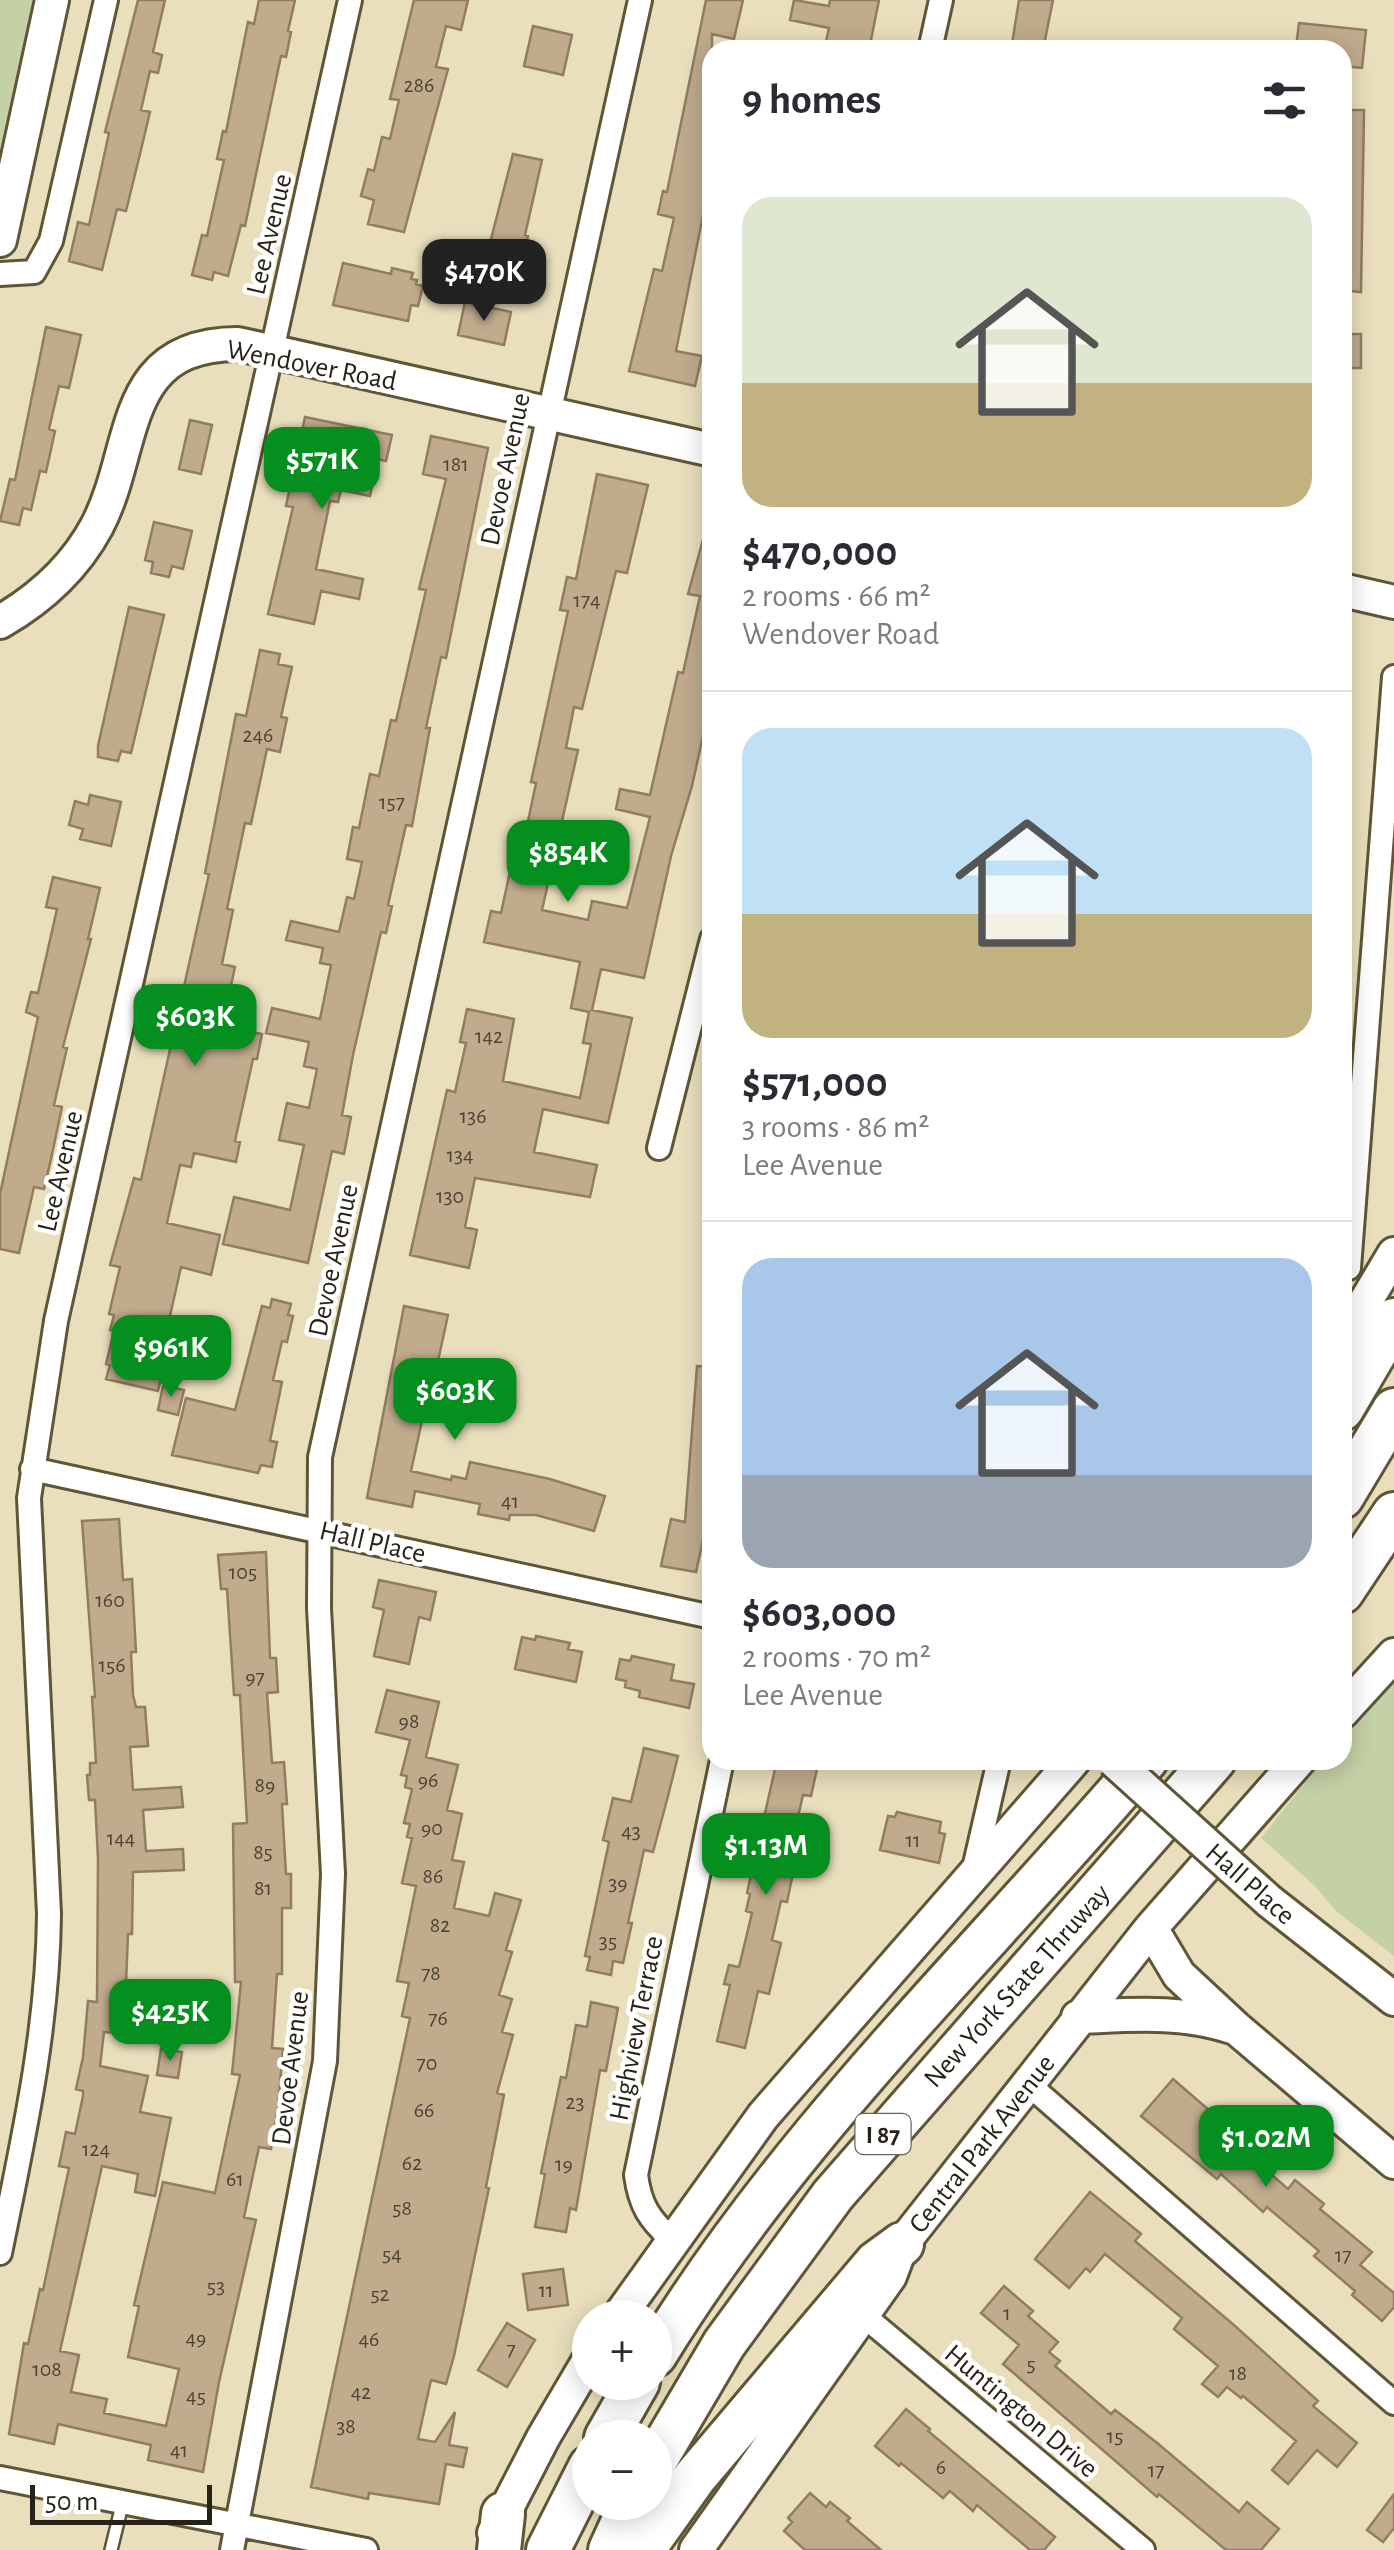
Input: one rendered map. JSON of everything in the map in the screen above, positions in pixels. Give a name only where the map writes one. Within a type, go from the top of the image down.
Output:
[{"type":"highway","points":[[1352,1392],[1394,1320]]},
{"type":"highway","points":[[1352,1480],[1394,1410]]},
{"type":"highway","points":[[1352,1577],[1394,1514]]},
{"type":"highway","name":"New York State Thruway","points":[[672,2329],[722,2254],[830,2114],[1137,1770]]},
{"type":"highway","name":"New York State Thruway","points":[[672,2432],[724,2344],[833,2194],[1205,1770]]},
{"type":"highway","points":[[644,2550],[715,2454],[876,2264],[902,2244]]},
{"type":"highway","points":[[548,2550],[572,2503]]},
{"type":"highway","points":[[610,2550],[624,2520]]},
{"type":"main road","points":[[0,240],[52,0]]},
{"type":"main road","name":"Wendover Road","points":[[0,622],[53,584],[90,538],[110,496],[132,415],[146,385],[182,354],[208,346],[238,344],[702,448]]},
{"type":"main road","points":[[1352,592],[1394,602]]},
{"type":"main road","points":[[1352,1324],[1394,1254]]},
{"type":"main road","points":[[1352,1701],[1394,1655]]},
{"type":"main road","points":[[630,2300],[763,2116],[1066,1770]]},
{"type":"main road","name":"Hall Place","points":[[1124,1770],[1269,1901],[1394,1999]]},
{"type":"main road","name":"Central Park Avenue","points":[[703,2547],[890,2276],[902,2244],[1151,1928],[1290,1770]]},
{"type":"main road","points":[[1151,1928],[1179,1975],[1394,2162]]},
{"type":"main road","points":[[1078,2018],[1170,2013],[1236,2028]]},
{"type":"main road","points":[[496,2538],[572,2392]]},
{"type":"street","points":[[0,274],[34,272],[52,242],[106,0]]},
{"type":"street","name":"Lee Avenue","points":[[0,2253],[34,2079],[49,1970],[29,1498],[32,1469],[56,1321],[350,0]]},
{"type":"street","name":"Devoe Avenue","points":[[232,2550],[308,2164],[326,2042],[332,1874],[317,1528],[320,1457],[640,0]]},
{"type":"street","points":[[932,40],[941,0]]},
{"type":"street","points":[[1352,1229],[1394,678]]},
{"type":"street","points":[[659,1148],[702,978]]},
{"type":"street","name":"Hall Place","points":[[32,1469],[702,1615]]},
{"type":"street","name":"Highview Terrace","points":[[671,2240],[650,2221],[639,2200],[636,2175],[720,1770]]},
{"type":"street","points":[[972,1880],[997,1770]]},
{"type":"street","points":[[1028,2083],[1394,2403]]},
{"type":"street","name":"Huntington Drive","points":[[863,2315],[1143,2550]]},
{"type":"street","points":[[0,2478],[366,2550]]},
{"type":"lane","points":[[111,2550],[124,2501]]},
{"type":"green space","points":[[0,0],[33,0],[0,148]]},
{"type":"green space","points":[[1394,1668],[1394,1956],[1336,1911],[1315,1886],[1261,1838],[1315,1770],[1352,1770],[1352,1723]]},
{"type":"building","points":[[138,0],[165,0],[153,52],[162,55],[158,73],[150,71],[141,110],[150,112],[126,211],[117,209],[102,270],[69,261],[78,222],[89,225],[109,133],[105,132]]},
{"type":"building","points":[[259,0],[295,0],[288,31],[291,32],[286,57],[281,56],[245,226],[241,225],[228,276],[214,272],[212,280],[192,275],[202,235],[207,236],[224,160],[217,159],[248,22],[254,24]]},
{"type":"building","points":[[414,0],[468,0],[461,30],[446,26],[436,67],[448,69],[404,232],[368,224],[374,200],[361,196],[368,169],[374,171],[382,137],[390,139],[399,100],[390,99]]},
{"type":"building","points":[[706,0],[743,0],[734,39],[712,34],[712,40],[702,40],[702,220],[676,351],[702,356],[695,386],[629,371],[654,269],[662,271],[674,218],[658,214],[663,191],[667,192]]},
{"type":"building","points":[[794,0],[829,6],[830,0],[879,0],[871,40],[826,40],[829,28],[790,20]]},
{"type":"building","points":[[1019,0],[1053,0],[1045,40],[1013,40]]},
{"type":"building","points":[[1299,23],[1366,30],[1362,68],[1352,67],[1352,40],[1297,40]]},
{"type":"building","points":[[533,26],[572,35],[563,75],[524,66]]},
{"type":"building","points":[[1352,110],[1364,110],[1361,292],[1352,291]]},
{"type":"building","points":[[513,154],[542,160],[522,260],[516,259],[512,273],[484,266]]},
{"type":"building","points":[[343,263],[391,274],[392,268],[413,273],[411,279],[423,286],[418,306],[411,305],[408,321],[333,305]]},
{"type":"building","points":[[465,302],[511,312],[504,345],[458,335]]},
{"type":"building","points":[[46,327],[81,335],[69,388],[59,386],[49,429],[55,431],[46,472],[40,471],[31,510],[23,508],[19,525],[0,521],[10,479],[15,480]]},
{"type":"building","points":[[1352,334],[1361,334],[1361,368],[1352,368]]},
{"type":"building","points":[[305,417],[392,435],[386,461],[377,459],[370,496],[341,490],[338,502],[330,501],[316,569],[363,579],[359,599],[321,591],[314,624],[268,614],[293,507],[286,506]]},
{"type":"building","points":[[190,420],[212,425],[201,474],[179,469]]},
{"type":"building","points":[[431,436],[488,448],[446,658],[441,657],[426,728],[430,728],[412,826],[406,825],[388,905],[392,906],[386,933],[381,932],[353,1055],[342,1115],[351,1117],[344,1154],[332,1151],[308,1263],[223,1244],[234,1197],[290,1210],[304,1145],[279,1140],[287,1103],[309,1108],[317,1069],[304,1066],[309,1042],[266,1033],[272,1008],[320,1019],[331,965],[320,963],[323,948],[286,940],[291,921],[339,932],[347,897],[354,899],[362,862],[347,859],[353,827],[359,828],[370,774],[379,776],[391,720],[396,721],[426,590],[419,589],[446,479],[423,474]]},
{"type":"building","points":[[597,474],[648,485],[627,573],[616,571],[582,709],[574,707],[566,748],[578,750],[542,910],[588,920],[592,901],[627,908],[650,817],[616,809],[620,789],[650,795],[700,596],[688,594],[702,543],[702,740],[644,978],[601,969],[592,1010],[632,1018],[608,1123],[543,1109],[534,1152],[597,1165],[590,1197],[475,1178],[465,1227],[477,1230],[469,1268],[410,1255],[447,1090],[455,1092],[466,1043],[460,1042],[467,1009],[514,1019],[503,1081],[580,1098],[591,1044],[583,1043],[589,1012],[571,1008],[580,962],[484,942],[491,911],[501,913],[514,853],[521,855],[536,783],[531,782],[568,611],[560,610],[567,577],[576,579]]},
{"type":"building","points":[[154,522],[192,531],[183,569],[172,566],[169,577],[151,573],[153,562],[145,560]]},
{"type":"building","points":[[129,607],[164,615],[131,753],[121,751],[118,761],[98,757],[98,746]]},
{"type":"building","points":[[260,650],[280,654],[278,664],[292,667],[281,717],[287,718],[280,752],[267,749],[251,824],[245,823],[227,909],[233,910],[222,964],[235,967],[222,1026],[262,1034],[235,1141],[240,1142],[236,1162],[194,1153],[191,1167],[180,1165],[167,1223],[220,1235],[211,1275],[181,1267],[161,1356],[166,1357],[158,1391],[106,1379],[114,1331],[110,1330],[114,1315],[109,1314],[120,1267],[110,1265],[134,1178],[141,1180],[209,874],[205,873],[236,714],[246,716]]},
{"type":"building","points":[[90,795],[121,802],[111,846],[80,839],[83,829],[69,825],[75,801],[88,805]]},
{"type":"building","points":[[53,877],[100,888],[63,1047],[67,1048],[54,1105],[62,1107],[51,1159],[44,1189],[34,1187],[19,1253],[0,1249],[0,1194],[38,1017],[26,1012],[31,992],[38,993],[57,909],[46,907]]},
{"type":"building","points":[[272,1299],[291,1304],[288,1315],[293,1316],[287,1342],[282,1341],[273,1380],[282,1382],[270,1441],[277,1442],[272,1467],[261,1465],[258,1473],[172,1455],[186,1398],[235,1410],[262,1306],[270,1308]]},
{"type":"building","points":[[404,1306],[448,1315],[438,1361],[451,1364],[441,1411],[425,1407],[411,1471],[451,1480],[452,1476],[466,1479],[470,1462],[550,1479],[605,1496],[594,1531],[536,1515],[510,1515],[509,1520],[478,1514],[480,1504],[415,1491],[412,1507],[367,1498]]},
{"type":"building","points":[[697,1366],[702,1366],[702,1544],[696,1572],[661,1566],[671,1519],[685,1522]]},
{"type":"building","points":[[163,1386],[184,1390],[178,1415],[158,1410]]},
{"type":"building","points":[[119,1519],[123,1580],[132,1579],[136,1652],[131,1652],[133,1695],[136,1707],[145,1707],[148,1746],[130,1747],[133,1790],[181,1787],[183,1807],[143,1810],[146,1851],[183,1849],[184,1870],[133,1872],[126,1983],[146,1984],[142,2035],[104,2032],[100,2066],[148,2076],[140,2112],[171,2118],[155,2196],[135,2192],[138,2174],[102,2166],[60,2351],[79,2355],[71,2392],[107,2399],[104,2413],[166,2426],[179,2369],[128,2357],[139,2306],[134,2305],[163,2182],[215,2193],[240,2075],[232,2074],[241,1982],[235,1982],[233,1824],[247,1823],[240,1695],[234,1695],[227,1589],[221,1589],[218,1555],[266,1552],[270,1658],[276,1658],[278,1692],[267,1693],[272,1763],[284,1762],[286,1874],[291,1874],[291,1908],[282,1908],[282,1974],[277,1974],[272,2048],[283,2049],[278,2108],[271,2149],[259,2147],[244,2217],[256,2220],[203,2472],[148,2460],[151,2445],[58,2424],[54,2444],[9,2434],[24,2343],[28,2344],[40,2289],[43,2290],[69,2168],[59,2166],[66,2132],[75,2134],[83,2096],[83,2091],[76,2089],[88,2001],[97,2002],[98,1859],[95,1800],[89,1800],[87,1775],[90,1763],[96,1763],[95,1697],[82,1521]]},
{"type":"building","points":[[379,1580],[436,1592],[430,1620],[419,1617],[409,1664],[374,1656],[384,1610],[373,1607]]},
{"type":"building","points":[[536,1636],[570,1643],[568,1649],[582,1652],[576,1682],[515,1669],[522,1637],[535,1640]]},
{"type":"building","points":[[632,1656],[674,1665],[671,1680],[694,1684],[689,1708],[639,1697],[640,1691],[625,1687],[626,1681],[616,1679],[620,1659],[630,1661]]},
{"type":"building","points":[[387,1690],[439,1702],[426,1757],[458,1765],[447,1810],[462,1814],[452,1860],[464,1862],[454,1908],[489,1916],[495,1893],[521,1900],[506,1950],[512,1952],[499,1995],[512,1999],[502,2032],[513,2035],[497,2093],[504,2095],[486,2187],[489,2188],[454,2356],[446,2384],[431,2380],[418,2439],[435,2442],[455,2412],[449,2445],[467,2448],[463,2467],[446,2464],[439,2504],[369,2493],[368,2499],[311,2487],[410,2018],[402,2016],[409,1983],[397,1981],[416,1886],[402,1883],[412,1838],[407,1837],[410,1824],[404,1823],[412,1789],[405,1787],[407,1776],[401,1775],[410,1740],[376,1732]]},
{"type":"building","points":[[644,1748],[678,1756],[653,1852],[644,1850],[623,1963],[613,1961],[611,1975],[587,1970],[590,1957],[585,1956],[609,1842],[603,1840],[613,1798],[631,1802]]},
{"type":"building","points":[[775,1770],[817,1770],[811,1796],[803,1795],[785,1872],[793,1873],[787,1902],[781,1901],[772,1940],[781,1943],[769,1994],[758,1991],[745,2048],[717,2041],[730,1985],[724,1984],[729,1965],[739,1967],[752,1913],[746,1911],[750,1894],[747,1893]]},
{"type":"building","points":[[897,1812],[941,1822],[939,1833],[945,1834],[939,1863],[880,1850],[888,1816],[895,1817]]},
{"type":"building","points":[[591,2002],[618,2008],[606,2071],[600,2070],[576,2210],[570,2208],[566,2232],[535,2227],[545,2174],[541,2173],[561,2077],[566,2078],[576,2025],[587,2027]]},
{"type":"building","points":[[161,2049],[182,2052],[178,2078],[157,2075]]},
{"type":"building","points":[[1173,2079],[1247,2143],[1242,2149],[1288,2189],[1295,2180],[1324,2204],[1320,2209],[1372,2252],[1360,2265],[1394,2293],[1394,2307],[1382,2321],[1352,2295],[1355,2291],[1314,2256],[1319,2251],[1267,2207],[1263,2212],[1221,2174],[1217,2179],[1141,2116]]},
{"type":"building","points":[[1090,2192],[1141,2234],[1135,2241],[1318,2401],[1313,2406],[1357,2443],[1337,2467],[1317,2450],[1288,2484],[1272,2470],[1296,2441],[1243,2396],[1227,2387],[1218,2397],[1202,2384],[1218,2366],[1174,2329],[1182,2318],[1105,2254],[1069,2288],[1035,2259]]},
{"type":"building","points":[[563,2269],[568,2305],[528,2310],[523,2274]]},
{"type":"building","points":[[1004,2286],[1033,2311],[1028,2316],[1058,2342],[1049,2352],[1060,2361],[1055,2366],[1111,2414],[1115,2410],[1156,2442],[1239,2512],[1247,2502],[1279,2529],[1261,2550],[1226,2550],[1159,2494],[1157,2497],[1003,2364],[1019,2345],[981,2313]]},
{"type":"building","points":[[507,2323],[535,2340],[507,2387],[478,2370]]},
{"type":"building","points":[[906,2409],[1055,2537],[1044,2550],[1030,2550],[977,2505],[973,2511],[950,2491],[943,2498],[875,2446]]},
{"type":"building","points":[[810,2493],[826,2507],[830,2502],[850,2518],[847,2521],[881,2550],[805,2550],[784,2531],[792,2522],[788,2518]]},
{"type":"building","points":[[1394,2494],[1394,2528],[1383,2542],[1367,2530]]}]
